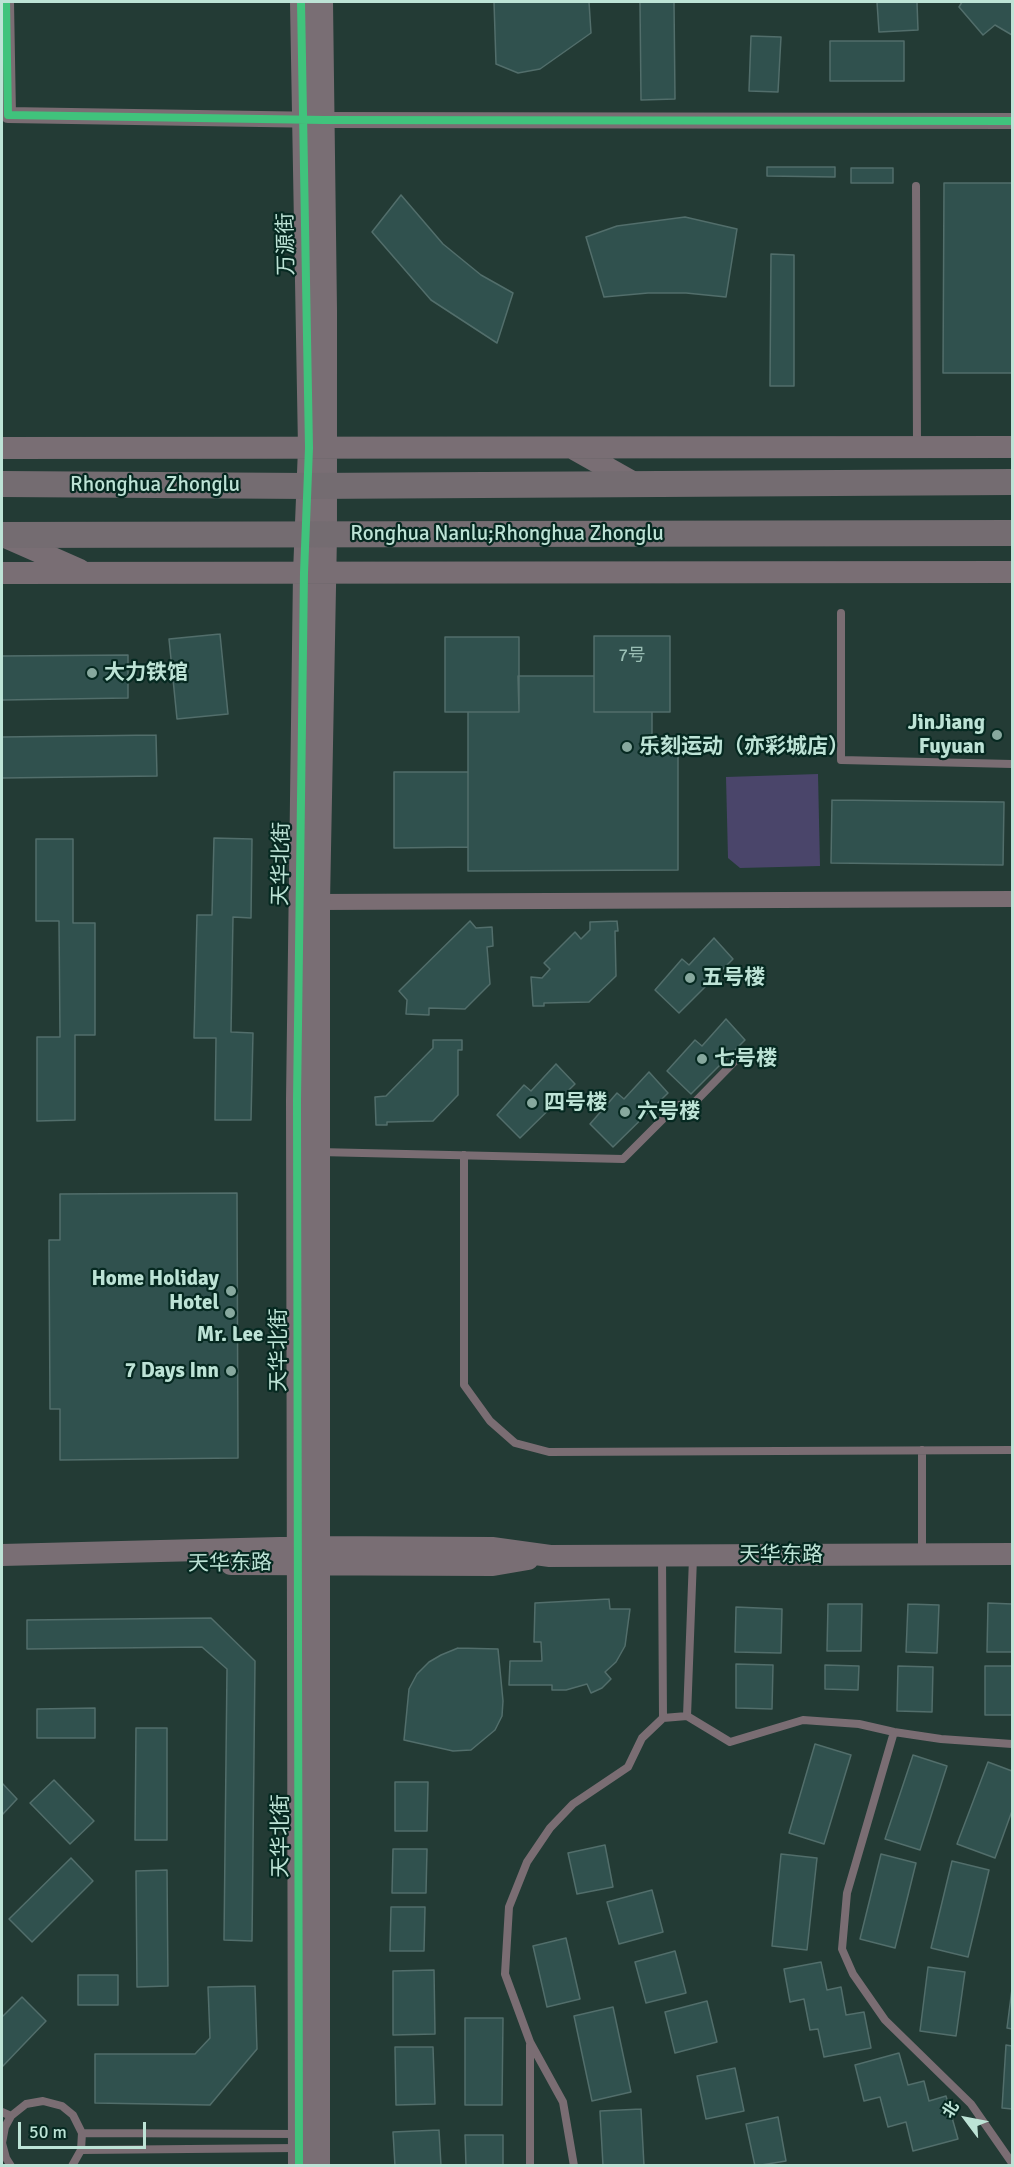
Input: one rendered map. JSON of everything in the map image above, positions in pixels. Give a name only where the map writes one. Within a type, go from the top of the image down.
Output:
[{"type":"main road","points":[[317,485],[1012,482]]},
{"type":"main road","name":"Rhonghua Zhonglu","points":[[2,484],[317,485]]},
{"type":"main road","name":"Ronghua Nanlu;Rhonghua Zhonglu","points":[[2,535],[1012,533]]},
{"type":"street","points":[[6,2],[8,115],[313,120],[1012,121]]},
{"type":"street","name":"万源街","points":[[301,2],[313,120],[318,448],[316,535]]},
{"type":"street","name":"万源街","points":[[313,120],[322,2]]},
{"type":"street","points":[[2,448],[1012,447]]},
{"type":"street","points":[[572,448],[636,484]]},
{"type":"street","points":[[2,535],[87,573]]},
{"type":"street","name":"天华北街","points":[[309,1555],[297,1123],[316,535]]},
{"type":"street","points":[[2,573],[1012,572]]},
{"type":"street","name":"天华北街","points":[[309,2149],[309,1555],[319,1152],[315,573]]},
{"type":"street","points":[[319,902],[1012,899]]},
{"type":"street","name":"天华东路","points":[[2,1555],[90,1553],[146,1564],[492,1548],[550,1556],[1012,1554]]},
{"type":"lane","points":[[916,186],[917,447]]},
{"type":"lane","points":[[841,613],[841,760],[1012,764]]},
{"type":"lane","points":[[319,1152],[623,1159],[677,1105],[693,1104],[739,1057]]},
{"type":"lane","points":[[464,1155],[464,1385],[490,1421],[515,1443],[549,1452],[1012,1450]]},
{"type":"lane","points":[[922,1450],[922,1554]]},
{"type":"lane","points":[[662,1555],[663,1718]]},
{"type":"lane","points":[[687,1716],[693,1555]]},
{"type":"lane","points":[[574,2166],[563,2102],[530,2042],[505,1974],[509,1907],[527,1862],[550,1828],[573,1804],[628,1767],[642,1738],[663,1718],[687,1716],[730,1742],[803,1720],[859,1724],[941,1739],[1012,1744]]},
{"type":"lane","points":[[894,1732],[847,1893],[842,1949],[853,1974],[885,2020],[971,2104],[1012,2163]]},
{"type":"lane","points":[[530,2042],[530,2166]]},
{"type":"lane","points":[[6,2162],[2,2143],[5,2127],[11,2116],[26,2104],[44,2101],[62,2106],[73,2115],[82,2133],[81,2150],[72,2166]]},
{"type":"lane","points":[[2,2112],[11,2116]]},
{"type":"lane","points":[[82,2133],[309,2149]]},
{"type":"lane","points":[[81,2150],[309,2149]]},
{"type":"shaded area","points":[[818,774],[820,866],[740,868],[728,858],[726,777]]},
{"type":"building","points":[[494,2],[589,2],[591,33],[540,69],[518,73],[496,64]]},
{"type":"building","points":[[640,2],[674,2],[675,99],[641,100]]},
{"type":"building","points":[[877,2],[917,2],[918,30],[879,32]]},
{"type":"building","points":[[962,2],[1012,2],[1012,35],[995,25],[983,35],[959,7]]},
{"type":"building","points":[[751,36],[781,37],[778,92],[749,91]]},
{"type":"building","points":[[830,41],[904,41],[904,81],[830,81]]},
{"type":"building","points":[[767,167],[835,167],[835,177],[767,176]]},
{"type":"building","points":[[851,168],[893,168],[893,183],[851,183]]},
{"type":"building","points":[[944,183],[1012,183],[1012,373],[943,373]]},
{"type":"building","points":[[401,195],[443,244],[481,275],[513,293],[497,343],[431,300],[372,232]]},
{"type":"building","points":[[685,217],[737,229],[726,297],[686,293],[648,293],[604,297],[586,237],[617,226]]},
{"type":"building","points":[[771,254],[794,255],[794,386],[770,386]]},
{"type":"building","points":[[220,634],[228,714],[177,719],[169,639]]},
{"type":"building","points":[[594,636],[670,636],[670,712],[594,712]]},
{"type":"building","points":[[445,637],[519,637],[519,712],[445,712]]},
{"type":"building","points":[[128,655],[128,698],[2,700],[2,656]]},
{"type":"building","points":[[518,676],[594,676],[594,712],[652,712],[652,741],[678,741],[678,870],[468,871],[468,712],[519,712]]},
{"type":"building","points":[[156,735],[157,776],[2,778],[2,737]]},
{"type":"building","points":[[394,772],[468,772],[468,847],[394,848]]},
{"type":"building","points":[[832,800],[1004,802],[1003,865],[831,863]]},
{"type":"building","points":[[214,838],[252,839],[251,918],[233,917],[231,1032],[253,1033],[251,1120],[215,1120],[216,1038],[194,1038],[197,915],[212,915]]},
{"type":"building","points":[[36,839],[73,839],[73,923],[95,923],[95,1035],[75,1035],[75,1120],[37,1121],[37,1037],[60,1037],[59,921],[36,921]]},
{"type":"building","points":[[470,921],[476,928],[492,927],[493,946],[487,947],[490,984],[465,1009],[429,1008],[429,1015],[406,1014],[407,1000],[399,991]]},
{"type":"building","points":[[617,921],[618,931],[615,931],[616,976],[589,1002],[544,1003],[544,1006],[533,1006],[531,977],[542,978],[550,969],[544,963],[575,932],[581,939],[590,930],[590,922]]},
{"type":"building","name":"五号楼","points":[[714,938],[733,959],[679,1013],[655,990],[682,959],[689,965]]},
{"type":"building","name":"七号楼","points":[[726,1019],[745,1040],[691,1094],[667,1071],[695,1040],[702,1046]]},
{"type":"building","points":[[433,1040],[462,1040],[462,1050],[458,1050],[458,1095],[433,1121],[387,1122],[387,1125],[376,1125],[375,1097],[386,1096],[433,1048]]},
{"type":"building","name":"四号楼","points":[[556,1064],[575,1084],[520,1138],[497,1115],[524,1085],[531,1091]]},
{"type":"building","name":"六号楼","points":[[649,1072],[668,1093],[613,1147],[590,1124],[617,1093],[624,1099]]},
{"type":"building","points":[[237,1193],[238,1458],[60,1460],[60,1409],[50,1409],[49,1240],[60,1240],[60,1194]]},
{"type":"building","points":[[609,1599],[610,1609],[630,1609],[625,1646],[616,1662],[605,1672],[611,1679],[602,1688],[591,1693],[587,1684],[566,1690],[552,1690],[552,1685],[509,1685],[510,1661],[542,1661],[541,1642],[534,1642],[535,1603]]},
{"type":"building","points":[[988,1603],[1012,1604],[1012,1652],[987,1652]]},
{"type":"building","points":[[828,1604],[862,1604],[861,1651],[827,1651]]},
{"type":"building","points":[[908,1604],[939,1605],[937,1653],[906,1652]]},
{"type":"building","points":[[736,1607],[782,1609],[781,1653],[735,1652]]},
{"type":"building","points":[[211,1618],[255,1661],[252,1941],[224,1940],[227,1669],[202,1647],[27,1649],[27,1620]]},
{"type":"building","points":[[458,1648],[498,1649],[503,1701],[502,1716],[495,1730],[471,1750],[453,1751],[404,1740],[409,1689],[417,1674],[429,1662]]},
{"type":"building","points":[[736,1664],[773,1665],[772,1709],[736,1708]]},
{"type":"building","points":[[825,1665],[859,1666],[858,1690],[825,1689]]},
{"type":"building","points":[[898,1666],[933,1667],[932,1712],[897,1711]]},
{"type":"building","points":[[985,1666],[1012,1666],[1012,1715],[985,1715]]},
{"type":"building","points":[[95,1708],[95,1738],[37,1738],[37,1709]]},
{"type":"building","points":[[136,1728],[167,1728],[167,1840],[135,1840]]},
{"type":"building","points":[[815,1744],[851,1755],[824,1844],[789,1833]]},
{"type":"building","points":[[913,1755],[947,1766],[920,1850],[885,1839]]},
{"type":"building","points":[[988,1762],[1012,1771],[1012,1811],[995,1858],[957,1844]]},
{"type":"building","points":[[54,1780],[94,1821],[70,1844],[30,1803]]},
{"type":"building","points":[[395,1782],[428,1782],[427,1831],[395,1831]]},
{"type":"building","points":[[2,1783],[17,1799],[2,1815]]},
{"type":"building","points":[[605,1845],[613,1887],[577,1894],[568,1853]]},
{"type":"building","points":[[393,1849],[427,1849],[426,1893],[392,1893]]},
{"type":"building","points":[[781,1854],[817,1858],[807,1950],[772,1946]]},
{"type":"building","points":[[881,1854],[916,1863],[895,1948],[860,1939]]},
{"type":"building","points":[[71,1858],[93,1881],[32,1942],[9,1919]]},
{"type":"building","points":[[952,1861],[989,1870],[968,1957],[931,1948]]},
{"type":"building","points":[[167,1870],[168,1986],[137,1987],[136,1871]]},
{"type":"building","points":[[652,1890],[663,1932],[619,1944],[607,1902]]},
{"type":"building","points":[[391,1907],[425,1907],[424,1951],[390,1951]]},
{"type":"building","points":[[566,1938],[580,1999],[547,2007],[533,1946]]},
{"type":"building","points":[[675,1951],[686,1993],[646,2003],[635,1962]]},
{"type":"building","points":[[821,1962],[827,1990],[841,1987],[846,2015],[864,2012],[871,2048],[824,2057],[818,2029],[810,2030],[804,1999],[790,2002],[784,1969]]},
{"type":"building","points":[[928,1967],[965,1972],[956,2036],[920,2031]]},
{"type":"building","points":[[434,1970],[435,2034],[393,2035],[393,1971]]},
{"type":"building","points":[[78,1975],[118,1975],[118,2005],[78,2005]]},
{"type":"building","points":[[255,1986],[257,2049],[210,2105],[95,2103],[95,2054],[195,2054],[210,2038],[208,1987]]},
{"type":"building","points":[[1012,1989],[1012,2029],[1007,2028]]},
{"type":"building","points":[[22,1997],[46,2021],[2,2067],[2,2017]]},
{"type":"building","points":[[707,2001],[717,2042],[675,2053],[665,2012]]},
{"type":"building","points":[[613,2007],[631,2092],[592,2101],[574,2016]]},
{"type":"building","points":[[465,2018],[503,2018],[502,2105],[465,2105]]},
{"type":"building","points":[[1006,2045],[1012,2046],[1012,2109],[1002,2108]]},
{"type":"building","points":[[395,2047],[433,2047],[435,2104],[396,2105]]},
{"type":"building","points":[[899,2053],[908,2085],[924,2081],[929,2101],[946,2096],[958,2139],[913,2151],[906,2122],[888,2127],[880,2097],[864,2101],[855,2065]]},
{"type":"building","points":[[735,2068],[744,2111],[706,2119],[697,2076]]},
{"type":"building","points":[[641,2109],[644,2166],[603,2166],[600,2111]]},
{"type":"building","points":[[778,2117],[786,2161],[755,2166],[746,2124]]},
{"type":"building","points":[[439,2130],[441,2166],[395,2166],[393,2132]]},
{"type":"building","points":[[465,2135],[503,2135],[503,2166],[466,2166]]},
{"type":"cycle path","points":[[6,2],[8,115],[324,120],[1012,121]]},
{"type":"cycle path","points":[[299,2166],[297,1100],[304,573],[309,448],[301,2]]},
{"type":"place","name":"大力铁馆","points":[[92,673]]},
{"type":"place","name":"JinJiang Fuyuan","points":[[997,735]]},
{"type":"place","name":"乐刻运动（亦彩城店）","points":[[627,747]]},
{"type":"place","name":"五号楼","points":[[690,978]]},
{"type":"place","name":"七号楼","points":[[702,1059]]},
{"type":"place","name":"四号楼","points":[[532,1103]]},
{"type":"place","name":"六号楼","points":[[625,1112]]},
{"type":"place","name":"Home Holiday Hotel","points":[[231,1291]]},
{"type":"place","name":"Mr. Lee","points":[[230,1313]]},
{"type":"place","name":"7 Days Inn","points":[[231,1371]]}]
